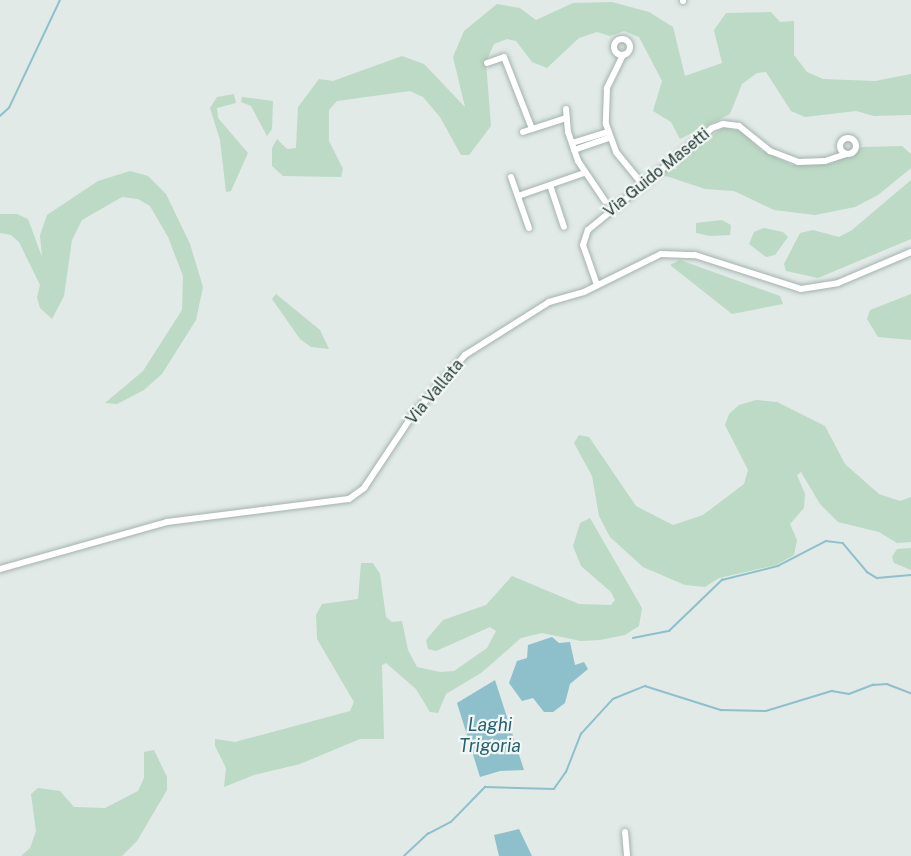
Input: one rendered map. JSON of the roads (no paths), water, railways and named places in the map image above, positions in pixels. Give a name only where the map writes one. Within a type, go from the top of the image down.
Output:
[{"type":"street","points":[[623,55],[607,88],[608,135],[643,185]]},
{"type":"street","points":[[487,63],[504,57],[532,129]]},
{"type":"street","points":[[566,109],[573,146],[584,173],[605,201]]},
{"type":"street","points":[[523,132],[566,118]]},
{"type":"street","name":"Via Guido Masetti","points":[[597,285],[585,253],[585,234],[708,130],[723,124],[742,127],[770,151],[792,160],[820,162],[846,154]]},
{"type":"street","points":[[573,146],[608,135]]},
{"type":"street","points":[[518,195],[584,173]]},
{"type":"street","points":[[511,177],[529,228]]},
{"type":"street","points":[[550,184],[564,227]]},
{"type":"street","name":"Via Vallata","points":[[0,569],[167,522],[349,499],[376,472],[412,416],[457,362],[549,302],[597,285],[661,254],[678,253],[792,288],[811,288],[838,283],[911,252]]},
{"type":"street","points":[[625,832],[627,856]]},
{"type":"water","points":[[552,637],[559,643],[570,642],[575,665],[584,662],[588,669],[570,684],[565,703],[553,712],[544,712],[533,698],[522,701],[509,683],[517,661],[527,658],[528,645]]},
{"type":"water","name":"Laghi Trigoria","points":[[495,680],[524,770],[500,771],[480,777],[457,703]]},
{"type":"water","points":[[519,829],[532,856],[499,856],[494,835]]},
{"type":"waterway","points":[[0,116],[9,108],[60,0]]},
{"type":"waterway","points":[[633,638],[669,631],[722,580],[778,566],[826,541],[843,543],[867,572],[877,578],[911,575]]},
{"type":"waterway","points":[[404,856],[428,834],[451,822],[485,787],[554,789],[566,772],[581,734],[613,699],[645,686],[721,710],[766,711],[832,691],[849,694],[873,685],[887,684],[911,693]]}]
